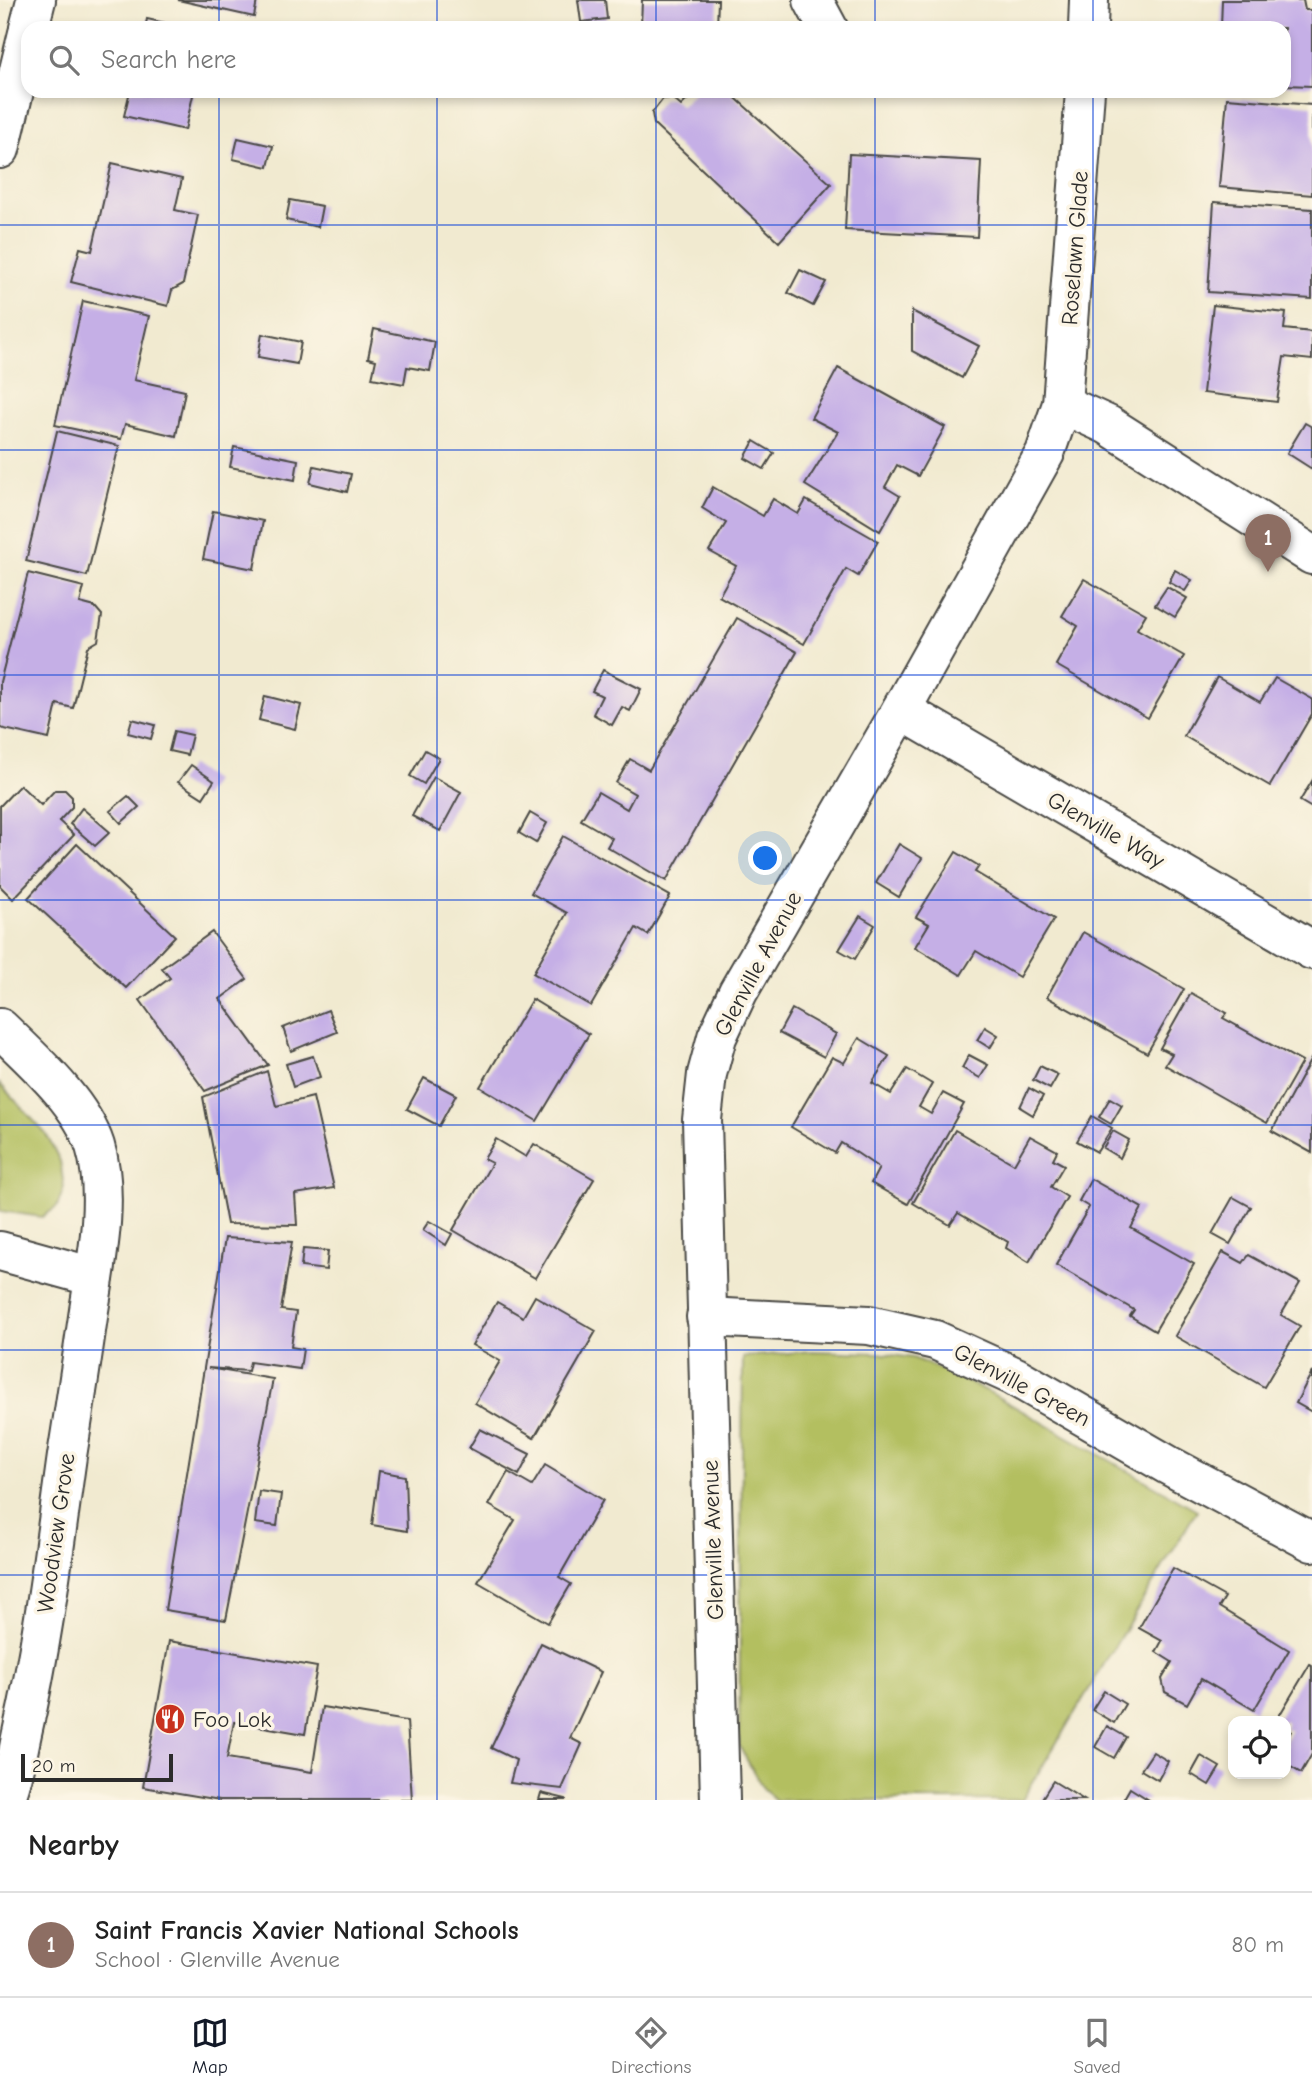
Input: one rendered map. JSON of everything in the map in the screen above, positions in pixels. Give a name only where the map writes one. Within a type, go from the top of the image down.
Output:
[{"type":"street","points":[[31,21],[36,0]]},
{"type":"street","points":[[813,0],[824,21]]},
{"type":"street","points":[[1088,21],[1089,0]]},
{"type":"street","points":[[0,149],[21,63]]},
{"type":"street","name":"Roselawn Glade","points":[[1062,404],[1084,98]]},
{"type":"street","points":[[1062,404],[1108,425],[1312,555]]},
{"type":"street","name":"Glenville Avenue","points":[[720,1800],[702,1120],[707,1074],[716,1037],[738,992],[1045,453],[1062,404]]},
{"type":"street","name":"Glenville Way","points":[[901,710],[1312,950]]},
{"type":"street","name":"Woodview Grove","points":[[0,1028],[57,1087],[86,1123],[101,1174],[94,1277],[46,1610],[28,1709],[8,1794]]},
{"type":"street","points":[[0,1251],[94,1277]]},
{"type":"street","name":"Glenville Green","points":[[706,1317],[869,1325],[935,1340],[1014,1377],[1168,1465],[1312,1542]]},
{"type":"green space","points":[[0,1084],[46,1134],[60,1161],[64,1187],[57,1207],[42,1217],[0,1211]]},
{"type":"green space","points":[[812,1351],[878,1353],[913,1358],[987,1391],[1197,1510],[1022,1800],[776,1800],[764,1790],[739,1746],[743,1357]]},
{"type":"building","points":[[178,0],[257,0],[254,17]]},
{"type":"building","points":[[578,0],[605,0],[607,19],[581,21]]},
{"type":"building","points":[[642,0],[718,0],[717,21],[641,21]]},
{"type":"building","points":[[1222,0],[1303,0],[1305,10],[1312,10],[1312,86],[1291,85],[1291,21],[1221,21]]},
{"type":"building","points":[[128,98],[192,98],[185,130],[124,116]]},
{"type":"building","points":[[672,98],[681,106],[689,98],[736,98],[831,184],[779,242],[654,124],[652,113],[663,99]]},
{"type":"building","points":[[1227,98],[1312,105],[1312,195],[1219,187]]},
{"type":"building","points":[[238,138],[273,146],[268,167],[233,159]]},
{"type":"building","points":[[849,154],[981,161],[977,237],[845,230]]},
{"type":"building","points":[[112,163],[182,179],[175,210],[198,215],[183,284],[172,290],[168,306],[71,282],[80,248],[92,251]]},
{"type":"building","points":[[290,200],[322,206],[318,227],[286,220]]},
{"type":"building","points":[[1214,202],[1312,209],[1312,299],[1208,292]]},
{"type":"building","points":[[800,270],[826,282],[813,306],[788,293]]},
{"type":"building","points":[[83,301],[149,316],[134,380],[185,391],[176,436],[125,424],[121,439],[55,425]]},
{"type":"building","points":[[1213,305],[1286,313],[1284,329],[1312,332],[1312,360],[1284,357],[1277,402],[1203,393]]},
{"type":"building","points":[[912,311],[979,346],[962,378],[912,351]]},
{"type":"building","points":[[374,329],[435,342],[430,371],[407,367],[404,384],[372,378],[376,360],[368,358]]},
{"type":"building","points":[[262,334],[301,342],[297,364],[258,357]]},
{"type":"building","points":[[838,368],[945,427],[918,476],[897,465],[885,487],[900,496],[880,531],[805,485],[838,432],[811,418]]},
{"type":"building","points":[[1305,423],[1312,427],[1312,469],[1287,453]]},
{"type":"building","points":[[57,431],[119,446],[87,576],[26,561]]},
{"type":"building","points":[[754,441],[774,453],[764,469],[745,458]]},
{"type":"building","points":[[234,447],[298,460],[295,480],[230,467]]},
{"type":"building","points":[[314,466],[351,474],[347,492],[310,483]]},
{"type":"building","points":[[713,487],[763,516],[773,499],[798,514],[806,500],[878,541],[858,576],[846,569],[804,644],[719,596],[736,566],[709,551],[726,523],[702,508]]},
{"type":"building","points":[[213,511],[263,521],[254,569],[203,559]]},
{"type":"building","points":[[1175,570],[1192,580],[1185,591],[1169,582]]},
{"type":"building","points":[[28,573],[84,587],[80,603],[95,607],[102,615],[98,641],[88,647],[73,708],[57,704],[49,739],[0,728],[0,682]]},
{"type":"building","points":[[1084,579],[1146,614],[1137,629],[1184,656],[1148,718],[1056,665],[1078,626],[1062,616]]},
{"type":"building","points":[[1167,587],[1187,598],[1175,617],[1155,605]]},
{"type":"building","points":[[737,618],[797,652],[666,881],[607,847],[612,838],[581,820],[598,792],[627,809],[635,794],[616,783],[630,759],[649,770]]},
{"type":"building","points":[[603,670],[641,689],[630,711],[622,707],[612,725],[593,714],[602,696],[592,691]]},
{"type":"building","points":[[1217,677],[1260,702],[1275,678],[1312,699],[1312,714],[1270,786],[1184,736]]},
{"type":"building","points":[[265,696],[301,705],[295,729],[259,720]]},
{"type":"building","points":[[132,719],[155,725],[151,739],[128,733]]},
{"type":"building","points":[[174,731],[192,735],[187,755],[169,751]]},
{"type":"building","points":[[425,750],[439,758],[424,784],[410,776]]},
{"type":"building","points":[[191,765],[214,781],[203,798],[178,782]]},
{"type":"building","points":[[434,777],[461,792],[440,831],[412,816]]},
{"type":"building","points":[[1312,781],[1312,808],[1300,801]]},
{"type":"building","points":[[20,785],[41,805],[55,790],[65,790],[72,797],[72,807],[59,821],[74,835],[13,899],[0,886],[0,806]]},
{"type":"building","points":[[128,796],[139,807],[121,823],[110,811]]},
{"type":"building","points":[[82,808],[110,832],[95,846],[70,824]]},
{"type":"building","points":[[530,813],[547,823],[536,843],[519,833]]},
{"type":"building","points":[[563,836],[670,896],[648,935],[636,928],[591,1006],[533,973],[567,913],[531,893]]},
{"type":"building","points":[[77,844],[175,936],[126,988],[28,898]]},
{"type":"building","points":[[899,844],[922,858],[899,897],[876,883]]},
{"type":"building","points":[[956,852],[979,866],[975,872],[1054,919],[1019,977],[976,951],[961,975],[915,947],[929,924],[916,917]]},
{"type":"building","points":[[860,916],[875,925],[855,959],[839,950]]},
{"type":"building","points":[[212,932],[247,979],[220,999],[268,1065],[205,1091],[140,1000],[170,978],[162,968]]},
{"type":"building","points":[[1083,932],[1184,989],[1147,1053],[1047,997]]},
{"type":"building","points":[[1191,993],[1227,1013],[1223,1018],[1302,1062],[1267,1123],[1165,1065],[1172,1054],[1160,1048]]},
{"type":"building","points":[[532,999],[589,1034],[537,1121],[480,1087]]},
{"type":"building","points":[[792,1009],[836,1034],[824,1057],[779,1033]]},
{"type":"building","points":[[328,1010],[337,1032],[291,1051],[283,1028]]},
{"type":"building","points":[[985,1027],[998,1035],[990,1048],[977,1040]]},
{"type":"building","points":[[859,1038],[889,1056],[872,1083],[891,1094],[907,1069],[932,1084],[919,1107],[931,1114],[943,1093],[964,1104],[908,1204],[871,1183],[879,1168],[857,1153],[841,1143],[835,1153],[791,1127],[832,1057],[844,1063]]},
{"type":"building","points":[[969,1055],[988,1065],[980,1078],[962,1068]]},
{"type":"building","points":[[313,1056],[320,1077],[293,1087],[286,1064]]},
{"type":"building","points":[[1312,1057],[1312,1153],[1272,1131]]},
{"type":"building","points":[[1040,1066],[1058,1075],[1050,1089],[1033,1080]]},
{"type":"building","points":[[267,1071],[276,1106],[313,1097],[334,1188],[295,1194],[297,1225],[227,1224],[203,1097]]},
{"type":"building","points":[[424,1078],[456,1095],[439,1126],[407,1109]]},
{"type":"building","points":[[1029,1088],[1043,1096],[1033,1115],[1020,1107]]},
{"type":"building","points":[[1110,1098],[1122,1105],[1111,1124],[1099,1117]]},
{"type":"building","points":[[1092,1116],[1112,1128],[1097,1152],[1077,1141]]},
{"type":"building","points":[[955,1130],[1014,1164],[1030,1136],[1057,1151],[1053,1159],[1064,1165],[1051,1187],[1067,1197],[1029,1262],[1006,1248],[1008,1242],[958,1213],[950,1225],[913,1203]]},
{"type":"building","points":[[1113,1131],[1129,1140],[1120,1158],[1103,1148]]},
{"type":"building","points":[[496,1139],[526,1157],[534,1144],[594,1179],[535,1278],[453,1230],[492,1163],[484,1159]]},
{"type":"building","points":[[1091,1179],[1142,1208],[1131,1228],[1194,1264],[1155,1331],[1130,1316],[1134,1310],[1056,1265],[1089,1207],[1079,1201]]},
{"type":"building","points":[[1233,1197],[1251,1207],[1230,1244],[1212,1234]]},
{"type":"building","points":[[429,1221],[452,1234],[446,1245],[423,1230]]},
{"type":"building","points":[[225,1238],[292,1242],[281,1310],[296,1312],[291,1347],[303,1349],[300,1369],[250,1362],[248,1371],[208,1368],[273,1379],[226,1620],[165,1610]]},
{"type":"building","points":[[303,1249],[328,1251],[326,1270],[301,1267]]},
{"type":"building","points":[[1223,1252],[1243,1263],[1249,1255],[1300,1283],[1281,1315],[1300,1326],[1264,1387],[1175,1336]]},
{"type":"building","points":[[535,1296],[596,1331],[534,1438],[475,1403],[500,1361],[472,1345],[497,1302],[523,1317]]},
{"type":"building","points":[[1312,1372],[1312,1412],[1296,1403]]},
{"type":"building","points":[[480,1429],[530,1454],[519,1475],[469,1448]]},
{"type":"building","points":[[545,1465],[603,1500],[559,1577],[571,1584],[548,1623],[478,1582],[515,1520],[489,1505],[508,1472],[532,1486]]},
{"type":"building","points":[[379,1471],[405,1476],[407,1531],[372,1525]]},
{"type":"building","points":[[259,1491],[281,1494],[277,1526],[255,1523]]},
{"type":"building","points":[[1173,1568],[1225,1597],[1219,1607],[1289,1650],[1254,1710],[1201,1679],[1187,1704],[1165,1692],[1162,1679],[1172,1662],[1156,1652],[1162,1641],[1139,1628]]},
{"type":"building","points":[[169,1641],[317,1667],[305,1734],[234,1722],[227,1758],[312,1772],[322,1707],[407,1721],[412,1800],[220,1800],[143,1787]]},
{"type":"building","points":[[541,1643],[601,1672],[570,1738],[582,1744],[562,1789],[510,1783],[516,1760],[491,1748]]},
{"type":"building","points":[[1310,1664],[1312,1665],[1312,1754],[1301,1773],[1291,1767],[1291,1716],[1279,1716]]},
{"type":"building","points":[[1104,1691],[1125,1704],[1114,1723],[1092,1710]]},
{"type":"building","points":[[1107,1726],[1126,1737],[1114,1758],[1095,1747]]},
{"type":"building","points":[[1153,1752],[1168,1761],[1158,1780],[1141,1770]]},
{"type":"building","points":[[1201,1756],[1220,1767],[1209,1785],[1191,1774]]},
{"type":"building","points":[[1053,1781],[1084,1800],[1041,1800]]},
{"type":"building","points":[[1130,1788],[1149,1800],[1123,1800]]},
{"type":"building","points":[[541,1793],[566,1799],[566,1800],[539,1800]]},
{"type":"place","name":"Saint Francis Xavier National Schools","points":[[1268,572]]},
{"type":"place","name":"Foo Lok","points":[[170,1719]]}]
